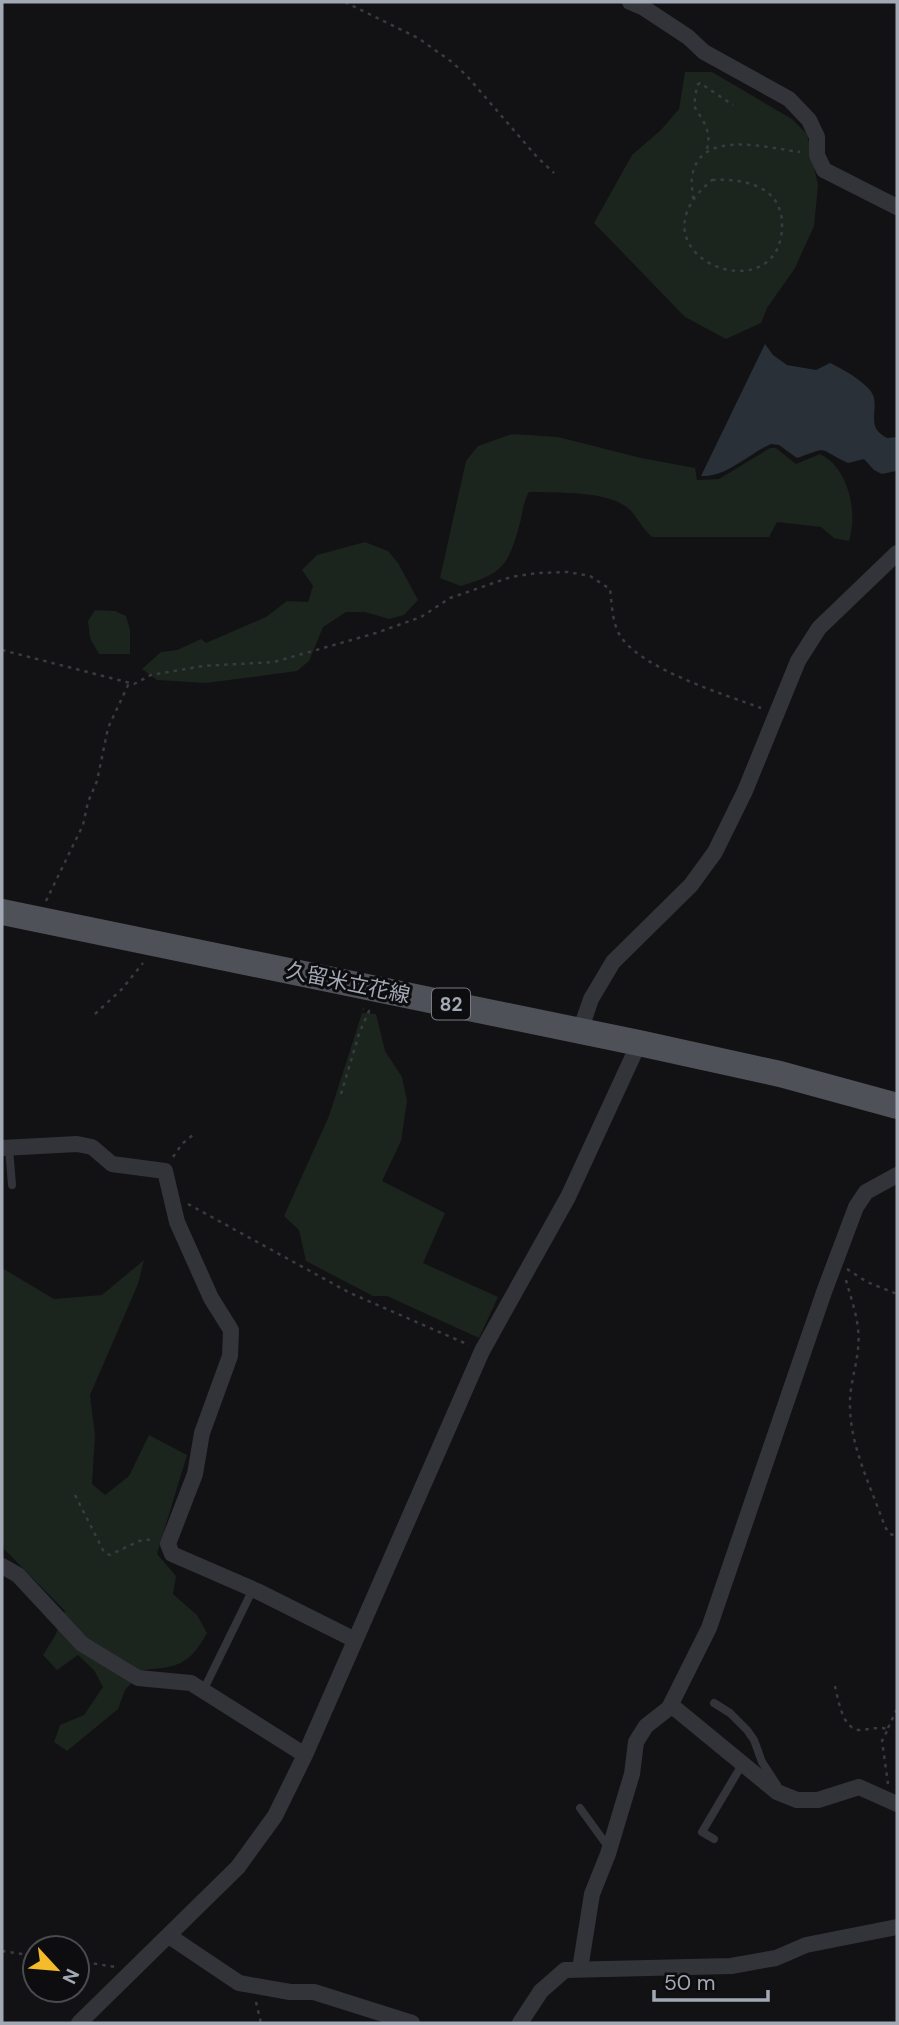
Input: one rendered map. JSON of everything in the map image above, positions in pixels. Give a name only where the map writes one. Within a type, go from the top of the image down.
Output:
[{"type":"main road","name":"久留米立花線","points":[[2,912],[639,1043],[780,1074],[897,1106]]},
{"type":"street","points":[[630,2],[688,37],[704,52],[789,99],[809,120],[817,137],[817,155],[824,170],[897,207]]},
{"type":"street","points":[[580,1031],[592,999],[613,962],[691,885],[715,852],[745,791],[798,661],[819,628],[897,553]]},
{"type":"street","points":[[79,2023],[238,1867],[275,1816],[305,1755],[482,1351],[568,1197],[639,1043]]},
{"type":"street","points":[[5,1148],[77,1144],[92,1147],[112,1164],[165,1171],[177,1222],[211,1298],[231,1330],[230,1356],[202,1433],[195,1474],[168,1544],[172,1554],[253,1589],[355,1640]]},
{"type":"street","points":[[580,1969],[592,1894],[610,1849],[632,1774],[636,1742],[646,1726],[671,1705],[709,1628],[856,1207],[866,1192],[897,1175]]},
{"type":"street","points":[[2,1566],[18,1575],[74,1636],[93,1651],[138,1678],[191,1683],[305,1755]]},
{"type":"street","points":[[671,1705],[782,1794],[797,1800],[818,1800],[859,1787],[893,1802]]},
{"type":"street","points":[[520,2023],[541,1992],[565,1970],[731,1966],[776,1958],[806,1945],[897,1927]]},
{"type":"street","points":[[169,1936],[239,1983],[290,1992],[314,1992],[412,2023]]},
{"type":"lane","points":[[5,1148],[12,1185]]},
{"type":"lane","points":[[203,1691],[253,1589]]},
{"type":"lane","points":[[714,1703],[730,1713],[747,1730],[762,1762],[782,1794]]},
{"type":"lane","points":[[714,1839],[702,1832],[743,1763]]},
{"type":"lane","points":[[580,1808],[610,1849]]},
{"type":"path","points":[[345,2],[418,37],[452,62],[554,173]]},
{"type":"path","points":[[693,199],[712,180],[743,180],[761,187],[772,196],[782,224],[780,239],[773,254],[764,263],[730,272],[701,259],[689,244],[685,233],[685,219],[693,199],[692,176],[698,160],[707,150],[710,138],[709,131],[694,106],[697,85],[700,83],[708,86],[733,105]]},
{"type":"path","points":[[707,150],[737,144],[811,153]]},
{"type":"path","points":[[2,650],[134,684],[151,675],[203,666],[274,662],[376,633],[421,617],[450,598],[511,577],[568,572],[590,576],[610,590],[615,624],[621,638],[643,657],[677,677],[775,713]]},
{"type":"path","points":[[37,919],[83,825],[88,802],[97,781],[108,728],[129,683]]},
{"type":"path","points":[[95,1014],[122,989],[148,957]]},
{"type":"path","points":[[341,1094],[359,1034],[369,1011],[358,1007]]},
{"type":"path","points":[[165,1171],[182,1144],[194,1134]]},
{"type":"path","points":[[171,1193],[350,1293],[482,1351]]},
{"type":"path","points":[[897,1294],[867,1282],[842,1266],[858,1326],[858,1348],[851,1394],[852,1427],[858,1452],[885,1527],[890,1534],[897,1536]]},
{"type":"path","points":[[75,1495],[104,1552],[110,1555],[139,1541],[169,1541]]},
{"type":"path","points":[[835,1686],[838,1704],[848,1725],[854,1729],[888,1729]]},
{"type":"path","points":[[893,1802],[882,1741],[897,1709]]},
{"type":"path","points":[[2,1951],[21,1954]]},
{"type":"path","points":[[91,1963],[133,1969]]},
{"type":"path","points":[[252,1986],[261,2023]]},
{"type":"shaded area","points":[[685,72],[712,72],[792,119],[807,134],[818,185],[814,226],[795,268],[767,308],[761,323],[726,339],[685,317],[594,223],[632,155],[661,130],[679,109]]},
{"type":"shaded area","points":[[765,344],[773,355],[787,365],[816,370],[830,363],[868,388],[874,398],[874,421],[877,430],[887,438],[897,437],[896,471],[882,474],[864,459],[848,463],[823,450],[797,458],[779,445],[771,444],[729,469],[701,476]]},
{"type":"shaded area","points":[[512,434],[558,437],[641,458],[695,468],[697,480],[719,479],[770,448],[776,448],[796,464],[820,454],[838,470],[849,492],[852,530],[849,541],[834,538],[821,527],[777,522],[769,537],[652,537],[631,511],[611,499],[583,494],[529,492],[512,549],[502,566],[487,577],[461,586],[440,578],[466,461],[478,446]]},
{"type":"shaded area","points":[[365,542],[388,551],[398,563],[418,600],[404,615],[389,619],[365,612],[346,612],[323,627],[309,661],[297,671],[206,683],[157,680],[142,669],[161,652],[177,650],[201,639],[206,643],[266,617],[287,601],[308,602],[313,586],[302,570],[317,555]]},
{"type":"shaded area","points":[[95,610],[115,611],[126,616],[130,630],[130,654],[99,654],[90,638],[88,621]]},
{"type":"shaded area","points":[[362,1013],[376,1014],[385,1051],[402,1077],[407,1101],[401,1141],[382,1181],[445,1213],[423,1263],[498,1297],[479,1338],[387,1296],[373,1296],[306,1261],[299,1230],[284,1216],[329,1116]]},
{"type":"shaded area","points":[[144,1260],[138,1284],[90,1395],[95,1435],[92,1484],[105,1495],[129,1476],[149,1435],[187,1455],[157,1554],[176,1576],[173,1594],[197,1615],[207,1633],[201,1644],[182,1662],[143,1670],[125,1690],[118,1709],[67,1751],[54,1742],[60,1725],[84,1715],[103,1687],[94,1670],[78,1655],[57,1670],[43,1655],[55,1636],[65,1611],[4,1549],[2,1268],[54,1299],[102,1295]]}]
